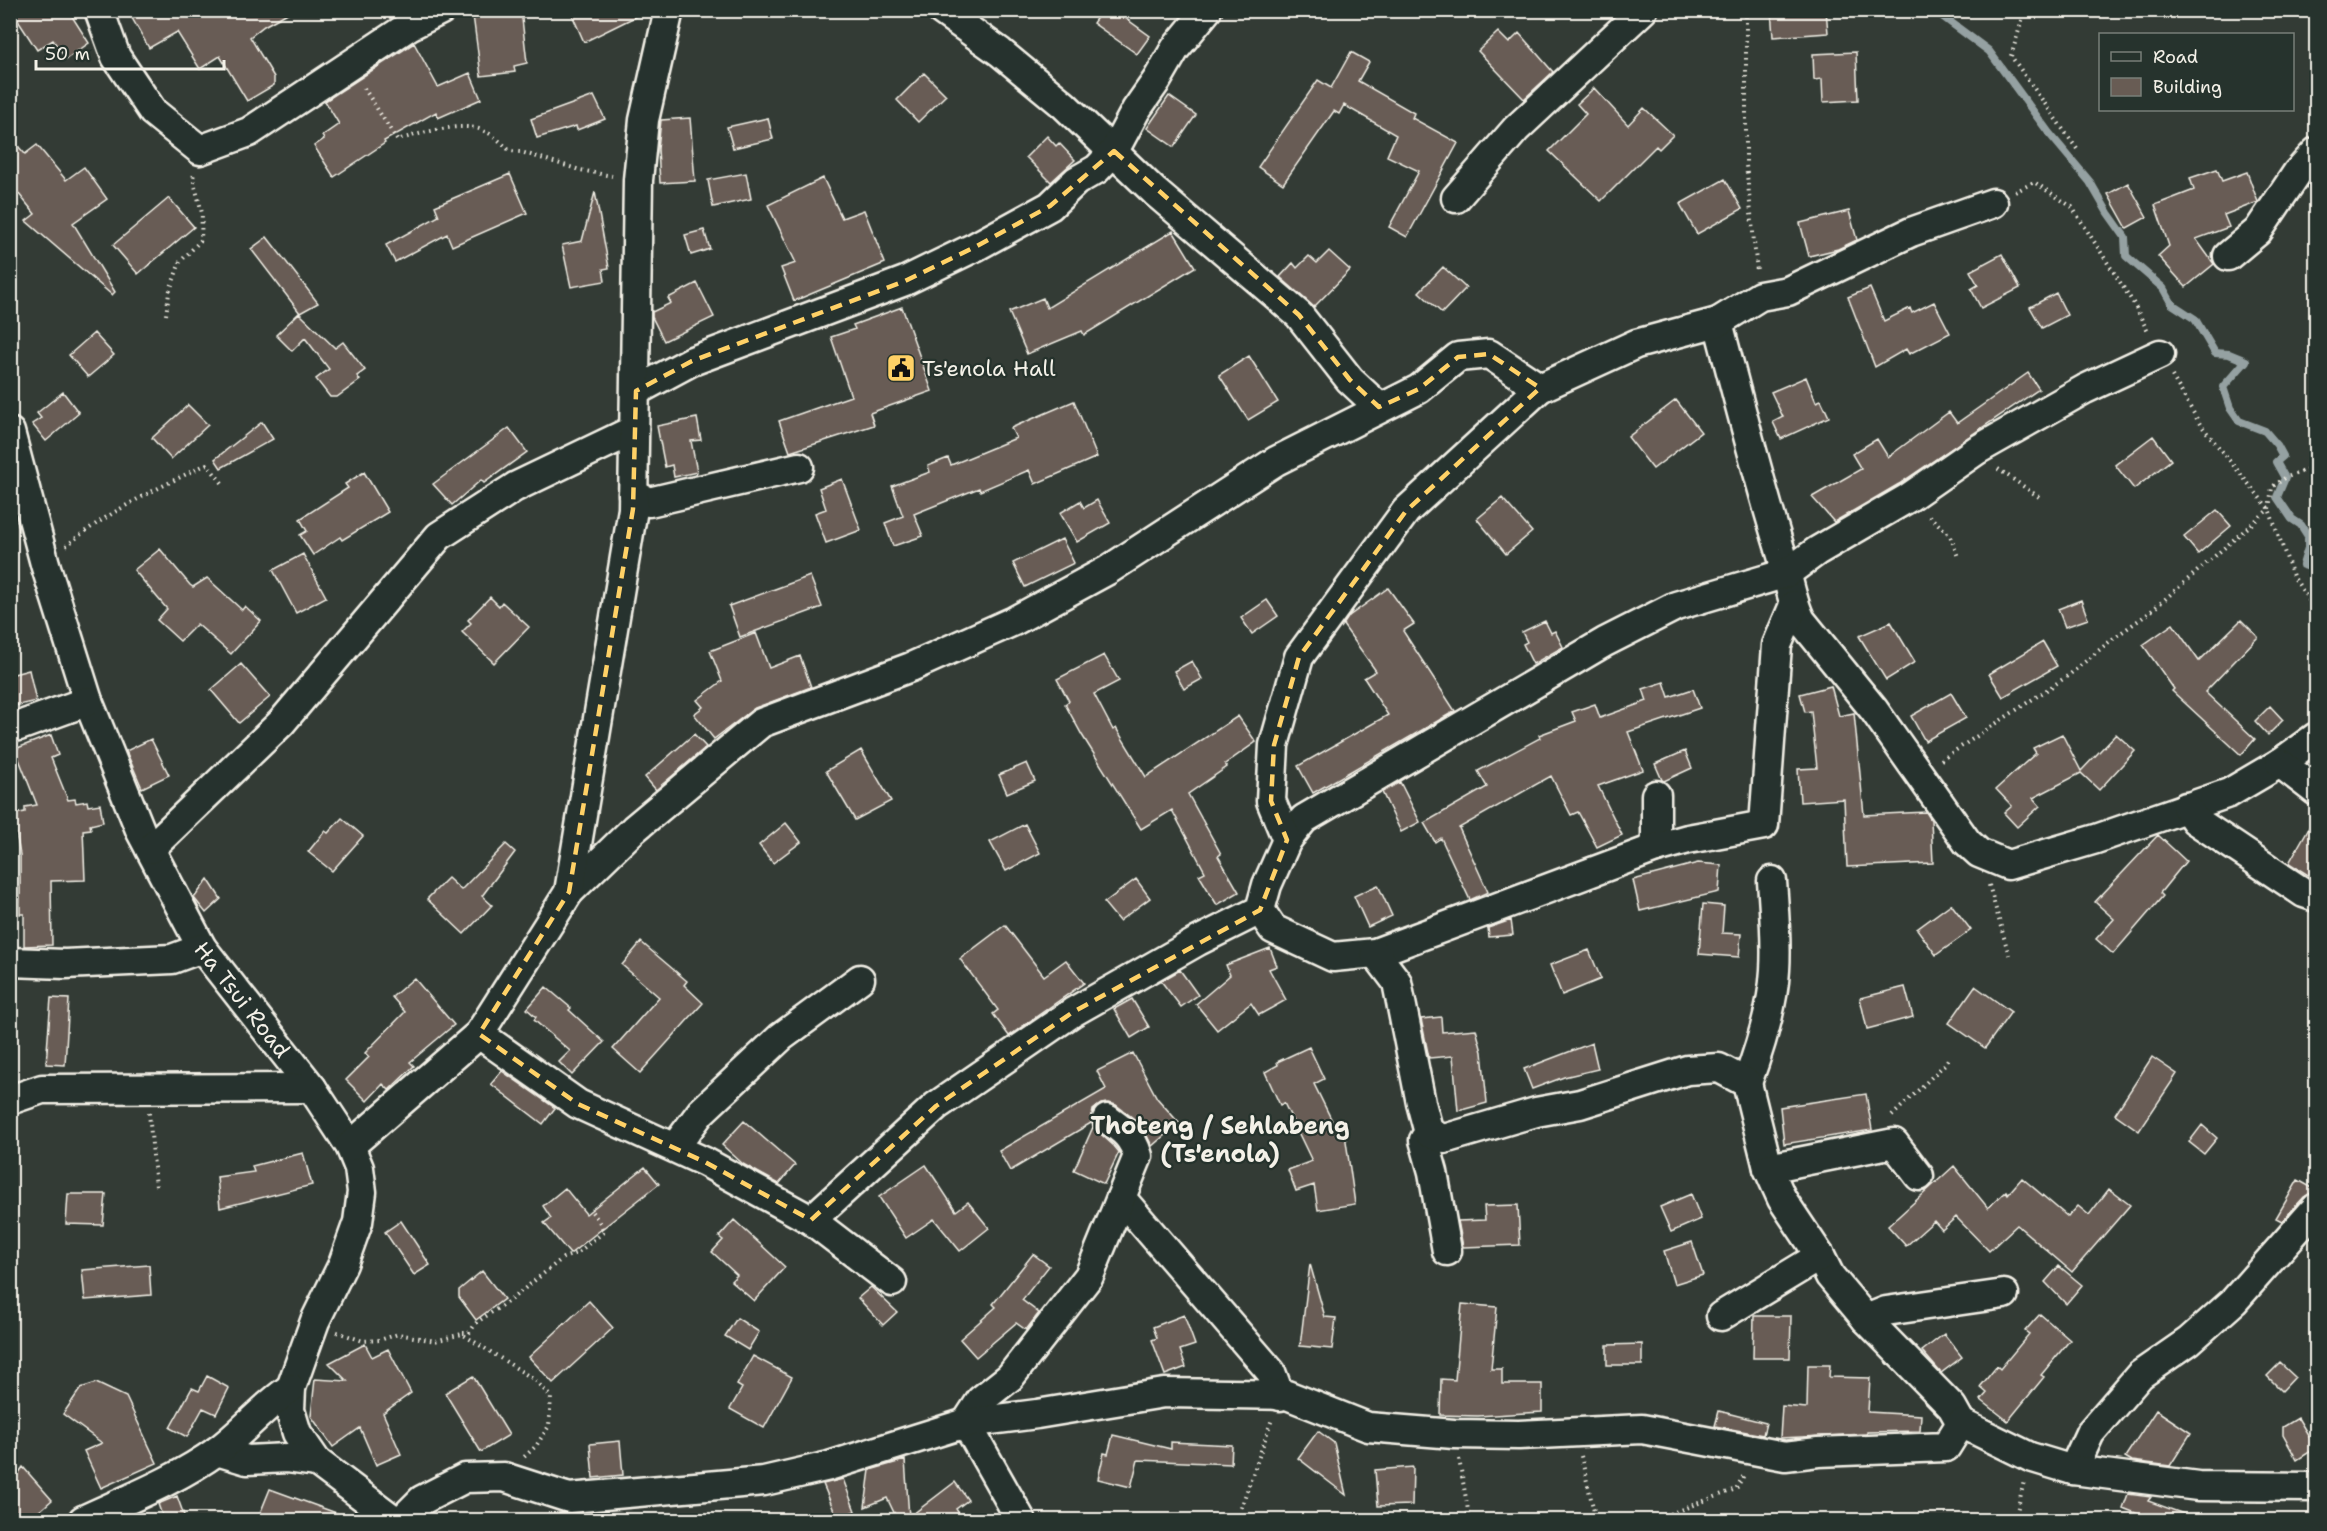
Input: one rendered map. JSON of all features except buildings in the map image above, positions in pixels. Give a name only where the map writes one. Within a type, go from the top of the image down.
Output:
[{"type":"street","points":[[99,10],[116,57],[153,112],[200,150],[249,132],[409,26],[441,10]]},
{"type":"street","points":[[569,892],[633,509],[638,180],[644,120],[669,10]]},
{"type":"street","points":[[941,10],[1000,52],[1114,151],[1155,192],[1299,315],[1350,380],[1379,407]]},
{"type":"street","points":[[636,391],[692,361],[904,281],[975,247],[1050,206],[1076,181],[1097,169],[1114,151],[1136,110],[1157,80],[1175,48],[1207,10]]},
{"type":"street","points":[[1456,198],[1516,129],[1643,10]]},
{"type":"street","points":[[2228,256],[2258,231],[2297,173],[2316,152]]},
{"type":"street","points":[[1287,840],[1271,801],[1274,745],[1299,657],[1406,511],[1540,388],[1636,344],[1718,322],[1760,296],[1788,291],[1911,232],[1993,203]]},
{"type":"street","points":[[1718,322],[1756,473],[1788,573],[1794,605],[1801,620],[1874,710],[1967,842],[1979,853],[2008,865],[2096,839],[2229,793],[2280,763],[2316,737]]},
{"type":"street","points":[[350,1146],[479,1034],[569,892],[634,829],[761,723],[911,667],[1014,621],[1108,570],[1276,461],[1379,407],[1419,389],[1458,357],[1490,354],[1540,388]]},
{"type":"street","points":[[811,1220],[936,1106],[1072,1012],[1198,941],[1260,910],[1267,885],[1287,840],[1304,819],[1605,642],[1676,606],[1788,573],[1817,551],[1908,498],[1977,450],[2085,389],[2160,354]]},
{"type":"street","points":[[150,849],[281,723],[438,536],[515,487],[634,430]]},
{"type":"street","name":"Ha Tsui Road","points":[[10,432],[45,564],[88,701],[141,832],[202,948],[312,1088],[350,1146],[359,1168],[362,1192],[358,1222],[343,1264],[315,1321],[291,1388],[291,1410],[297,1432],[317,1462],[394,1521]]},
{"type":"street","points":[[633,494],[649,502],[799,467]]},
{"type":"street","points":[[1260,910],[1273,929],[1333,957],[1375,953],[1656,848],[1688,838],[1764,825],[1777,645],[1794,605]]},
{"type":"street","points":[[10,727],[88,701]]},
{"type":"street","points":[[2280,763],[2316,791]]},
{"type":"street","points":[[1656,795],[1656,848]]},
{"type":"street","points":[[2186,807],[2195,820],[2304,893],[2316,897]]},
{"type":"street","points":[[1772,881],[1776,938],[1775,973],[1765,1023],[1747,1083],[1768,1168],[1782,1199],[1820,1256],[1830,1276],[1866,1319],[1952,1407],[1961,1423],[2030,1456],[2073,1470],[2198,1486],[2316,1487]]},
{"type":"street","points":[[10,962],[65,964],[172,959],[202,948]]},
{"type":"street","points":[[1375,953],[1397,982],[1429,1133]]},
{"type":"street","points":[[675,1148],[701,1112],[781,1036],[860,979]]},
{"type":"street","points":[[479,1034],[578,1104],[705,1162],[811,1220],[891,1282]]},
{"type":"street","points":[[1429,1133],[1444,1139],[1536,1112],[1580,1104],[1687,1070],[1719,1068],[1747,1083]]},
{"type":"street","points":[[10,1100],[42,1089],[312,1088]]},
{"type":"street","points":[[966,1423],[981,1400],[1010,1377],[1089,1276],[1138,1156],[1134,1142],[1126,1132],[1107,1119]]},
{"type":"street","points":[[1429,1133],[1424,1140],[1447,1251]]},
{"type":"street","points":[[1768,1168],[1894,1143],[1919,1176]]},
{"type":"street","points":[[1121,1198],[1271,1372],[1280,1396]]},
{"type":"street","points":[[2073,1470],[2090,1433],[2140,1375],[2189,1341],[2234,1301],[2316,1208]]},
{"type":"street","points":[[1721,1316],[1820,1256]]},
{"type":"street","points":[[1866,1319],[1886,1311],[2004,1294]]},
{"type":"street","points":[[83,1521],[169,1480],[217,1451],[276,1398],[291,1388]]},
{"type":"street","points":[[402,1521],[422,1500],[465,1478],[504,1477],[569,1498],[764,1481],[829,1466],[966,1423],[1038,1414],[1164,1393],[1287,1395],[1368,1427],[1454,1434],[1573,1433],[1642,1429],[1785,1456],[1818,1452],[1946,1448],[1961,1423]]},
{"type":"street","points":[[966,1423],[1021,1521]]},
{"type":"street","points":[[217,1451],[247,1460],[287,1458],[317,1462]]},
{"type":"path","points":[[1746,10],[1746,165],[1760,296]]},
{"type":"path","points":[[2028,10],[2024,14],[2011,56],[2077,149]]},
{"type":"path","points":[[350,64],[397,140],[430,131],[460,128],[482,129],[499,140],[510,151],[521,152],[580,170],[638,180]]},
{"type":"path","points":[[166,315],[169,293],[180,262],[201,240],[202,213],[193,178],[200,150]]},
{"type":"path","points":[[1993,203],[2034,182],[2072,207],[2134,304],[2200,424],[2269,509],[2293,576],[2316,611]]},
{"type":"path","points":[[1977,450],[2006,476],[2039,497]]},
{"type":"path","points":[[45,564],[91,526],[157,488],[207,464],[223,484]]},
{"type":"path","points":[[1921,774],[2070,675],[2115,637],[2149,613],[2269,509],[2272,487],[2285,478],[2316,466]]},
{"type":"path","points":[[1908,498],[1950,535],[1958,557]]},
{"type":"path","points":[[1998,861],[1987,880],[2009,955]]},
{"type":"path","points":[[1894,1143],[1892,1116],[1945,1064],[1950,1056]]},
{"type":"path","points":[[154,1089],[148,1105],[156,1186]]},
{"type":"path","points":[[315,1321],[336,1332],[363,1341],[380,1340],[398,1334],[435,1341],[469,1333],[477,1322],[509,1301],[563,1258],[577,1253],[604,1232],[592,1212]]},
{"type":"path","points":[[462,1334],[535,1380],[551,1397],[549,1426],[536,1446],[504,1477]]},
{"type":"path","points":[[1241,1508],[1280,1396]]},
{"type":"path","points":[[1573,1433],[1581,1456],[1595,1520]]},
{"type":"path","points":[[1454,1434],[1468,1510],[1467,1521]]},
{"type":"path","points":[[1617,1521],[1621,1518],[1656,1519],[1736,1489],[1757,1451]]},
{"type":"path","points":[[2015,1521],[2030,1456]]},
{"type":"highlighted area","points":[[1114,151],[1299,315],[1350,380],[1379,407],[1419,389],[1458,357],[1489,354],[1540,388],[1406,511],[1299,657],[1274,745],[1271,801],[1287,840],[1260,910],[1073,1012],[936,1106],[811,1220],[705,1162],[578,1104],[479,1034],[569,892],[633,509],[636,391],[692,361],[905,281],[975,247],[1050,206]]},
{"type":"waterway","points":[[1934,10],[1989,51],[2049,133],[2090,182],[2125,237],[2126,256],[2163,288],[2172,304],[2195,319],[2215,353],[2229,354],[2246,361],[2223,387],[2230,408],[2239,421],[2265,431],[2283,456],[2276,462],[2285,478],[2277,497],[2292,519],[2301,525],[2308,536],[2308,548],[2303,565],[2316,569]]},
{"type":"place","name":"Ts'enola Hall","points":[[901,368]]},
{"type":"district","name":"Thoteng / Sehlabeng (Ts'enola)","points":[[1220,1140]]}]
